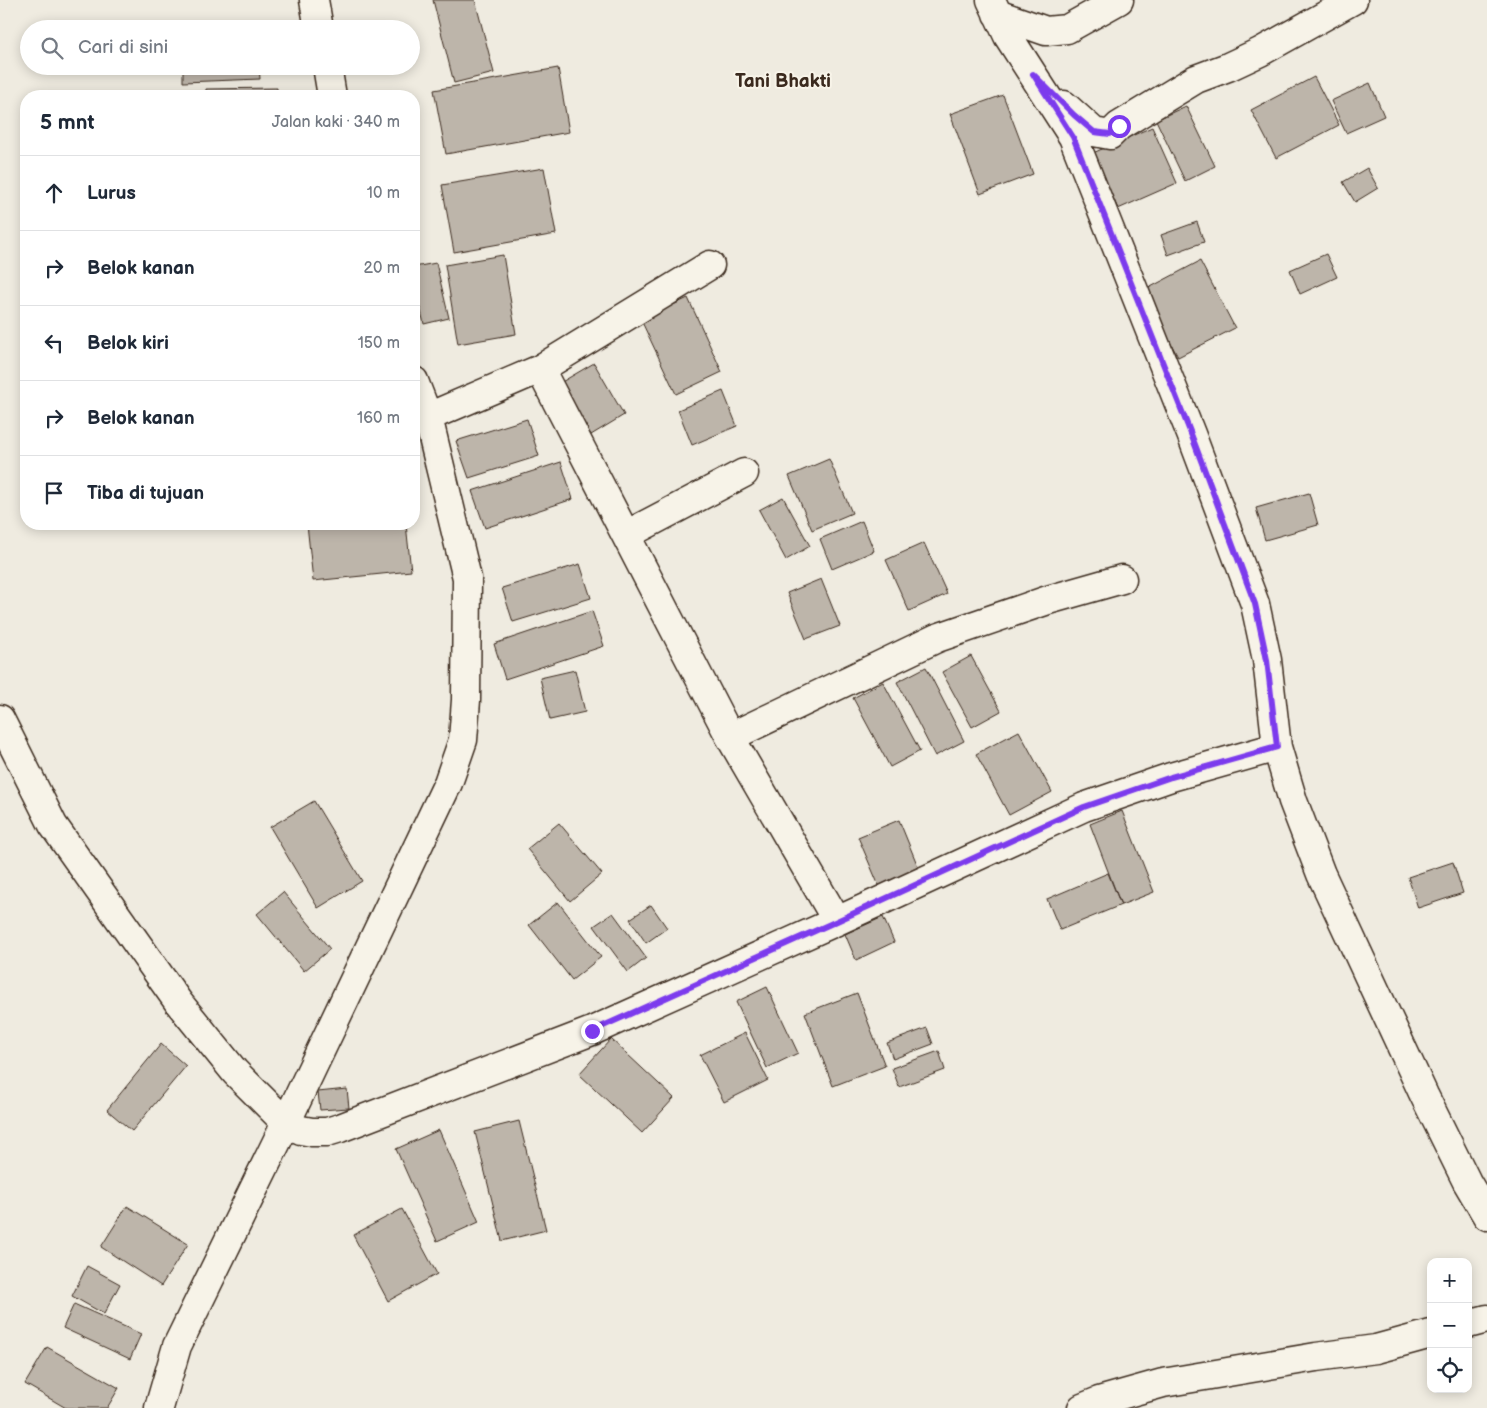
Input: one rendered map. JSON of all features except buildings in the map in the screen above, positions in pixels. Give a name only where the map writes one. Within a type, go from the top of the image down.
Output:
[{"type":"street","points":[[314,0],[318,20]]},
{"type":"street","points":[[994,7],[1046,32],[1068,29],[1119,0]]},
{"type":"street","points":[[1033,74],[1094,132],[1110,134],[1119,126],[1196,79],[1260,52],[1353,0]]},
{"type":"street","points":[[994,7],[1008,36],[1073,137],[1191,434],[1255,604],[1267,660],[1277,747],[1293,801],[1321,874],[1424,1095],[1467,1182],[1487,1216]]},
{"type":"street","points":[[328,75],[331,90]]},
{"type":"street","points":[[428,417],[540,369],[710,265]]},
{"type":"street","points":[[540,369],[730,737],[837,921]]},
{"type":"street","points":[[159,1408],[177,1346],[448,783],[463,740],[466,700],[467,578],[428,417],[420,396]]},
{"type":"street","points":[[626,535],[744,473]]},
{"type":"street","points":[[730,737],[937,638],[1048,600],[1122,579]]},
{"type":"street","points":[[0,719],[53,825],[179,1003],[235,1072],[286,1123],[301,1130],[312,1132],[327,1132],[340,1128],[592,1031],[1084,807],[1171,777],[1277,747]]},
{"type":"street","points":[[1472,1323],[1487,1319]]},
{"type":"street","points":[[1082,1408],[1099,1401],[1163,1383],[1316,1357],[1376,1349],[1427,1335]]},
{"type":"district","name":"Tani Bhakti","points":[[783,80]]},
{"type":"route","points":[[592,1031],[1084,807],[1171,777],[1277,747],[1267,660],[1255,604],[1191,434],[1073,137],[1033,74],[1094,132],[1110,134],[1119,126]]}]
